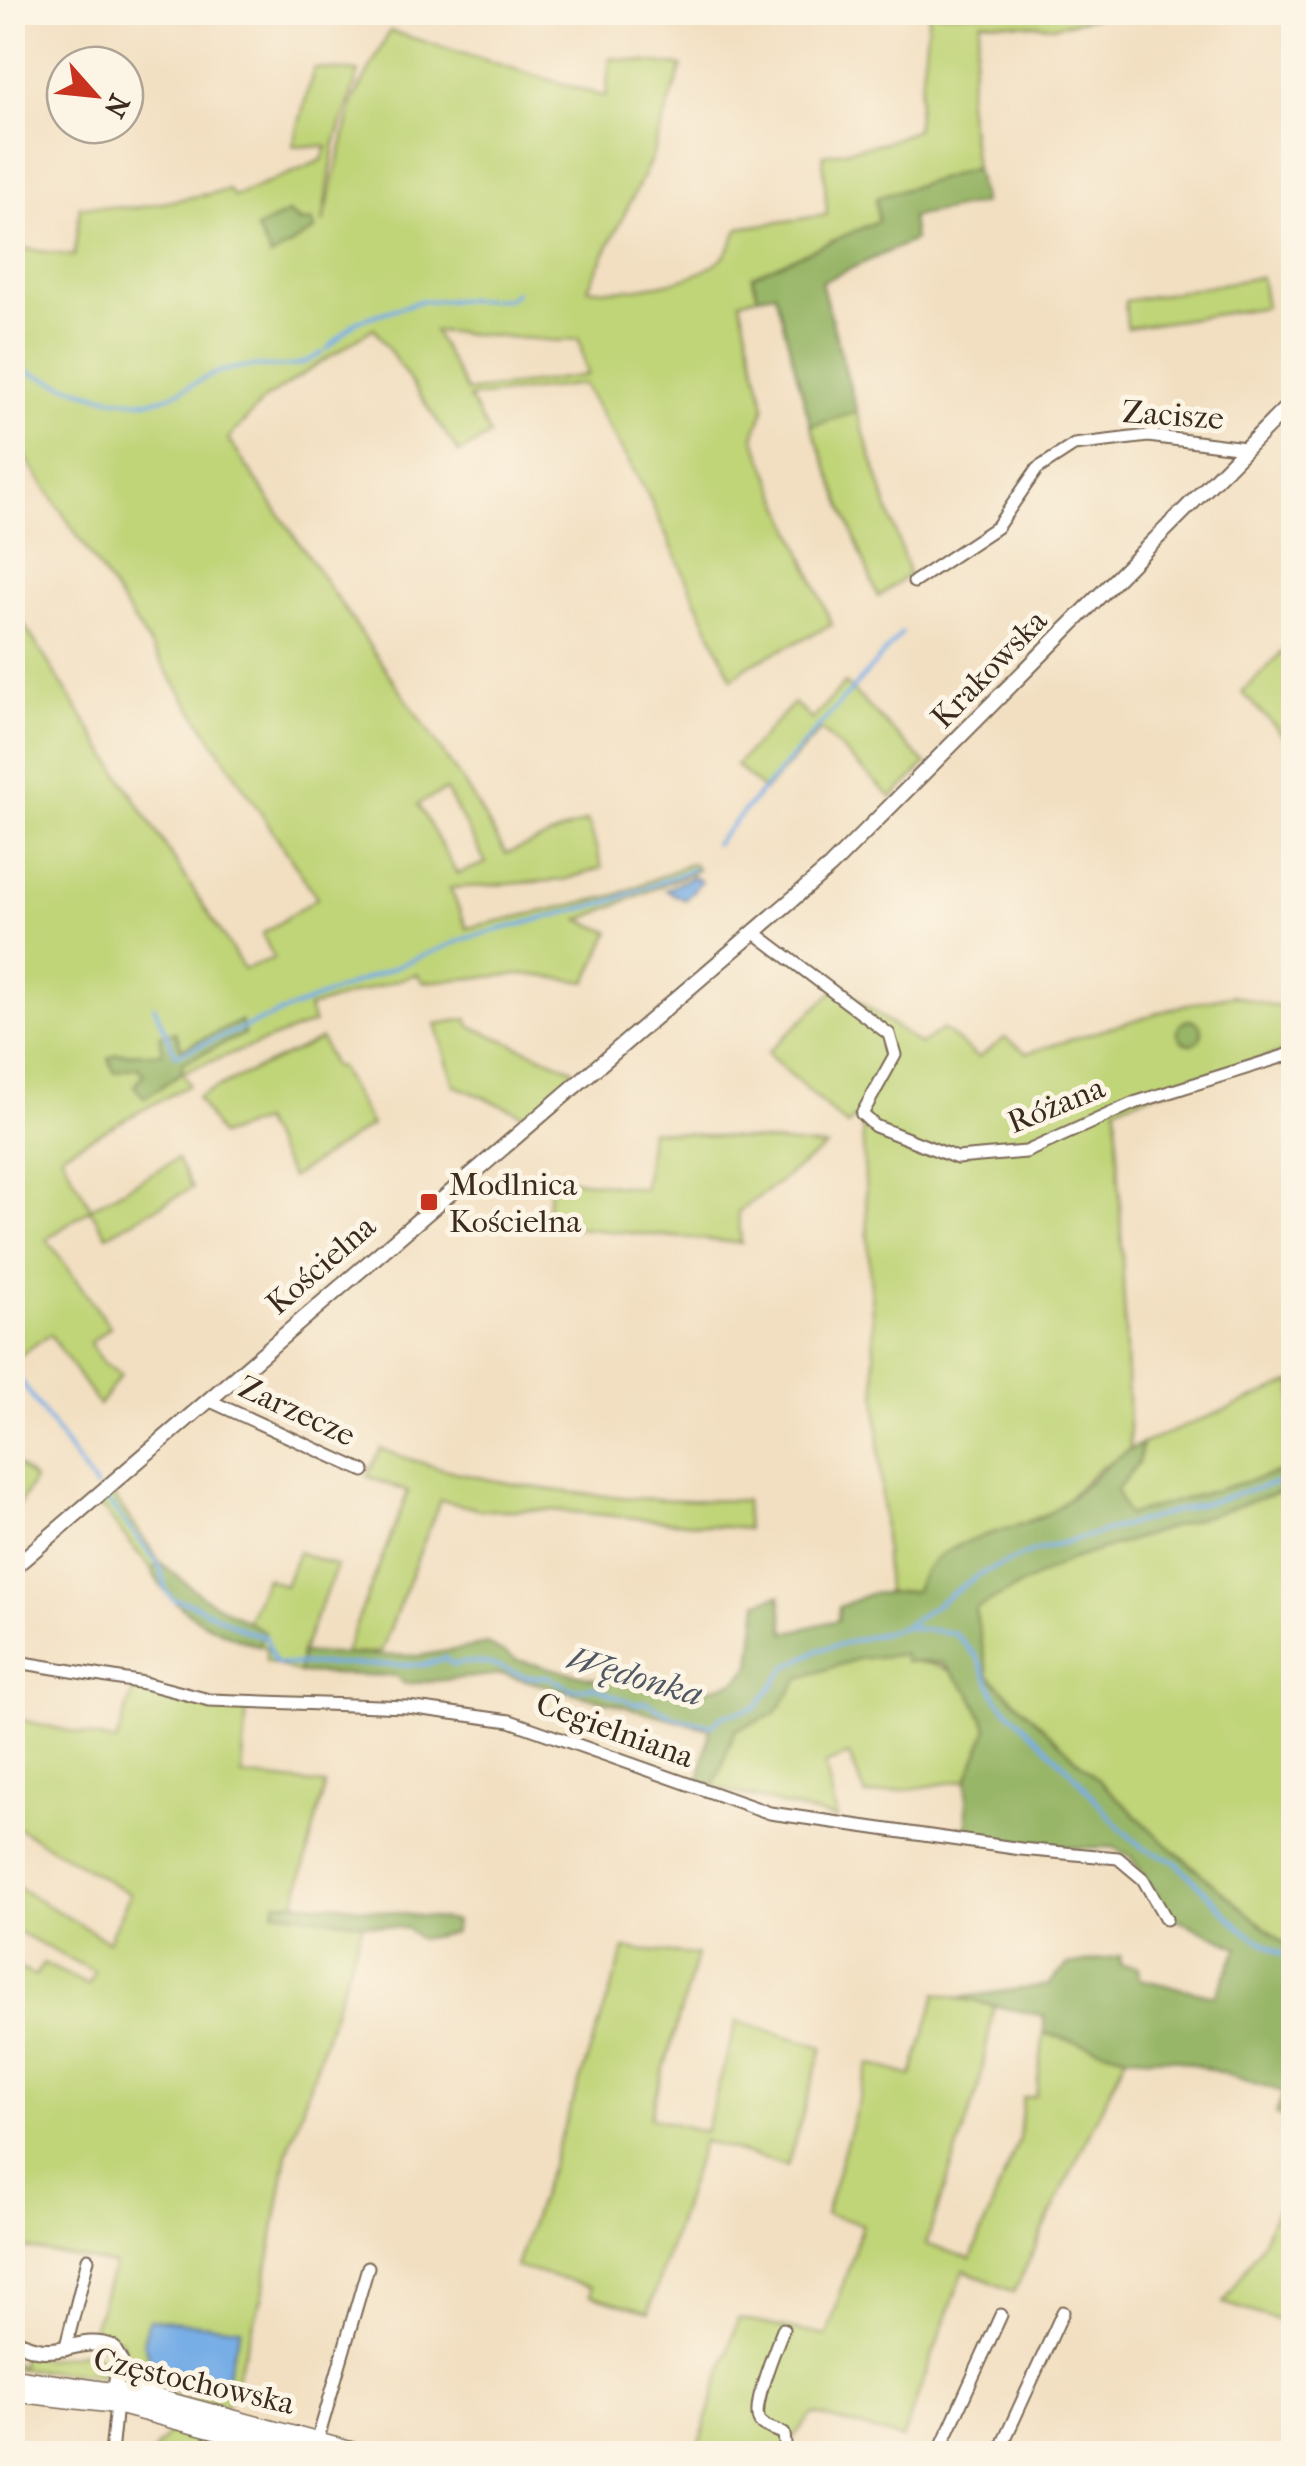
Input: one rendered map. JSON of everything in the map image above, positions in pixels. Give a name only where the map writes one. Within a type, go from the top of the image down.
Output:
[{"type":"main road","name":"Częstochowska","points":[[12,2378],[115,2397],[312,2448],[360,2454]]},
{"type":"main road","name":"Częstochowska","points":[[12,2392],[115,2397]]},
{"type":"street","points":[[1292,12],[1294,22]]},
{"type":"street","name":"Krakowska","points":[[715,966],[865,835],[1294,400]]},
{"type":"street","name":"Zacisze","points":[[914,582],[997,528],[1037,470],[1074,445],[1148,436],[1245,448]]},
{"type":"street","name":"Różana","points":[[754,932],[890,1034],[895,1055],[862,1114],[875,1126],[957,1158],[1026,1152],[1134,1103],[1294,1053]]},
{"type":"street","name":"Kościelna","points":[[12,1569],[715,966]]},
{"type":"street","name":"Zarzecze","points":[[208,1400],[364,1472]]},
{"type":"street","name":"Cegielniana","points":[[12,1661],[144,1683],[209,1700],[408,1706],[510,1721],[770,1813],[1020,1849],[1118,1858],[1144,1879],[1166,1919]]},
{"type":"street","points":[[65,2350],[88,2259]]},
{"type":"street","points":[[312,2448],[368,2268]]},
{"type":"street","points":[[998,2454],[1063,2312]]},
{"type":"street","points":[[938,2454],[1001,2316]]},
{"type":"street","points":[[783,2329],[757,2416],[761,2423],[784,2434],[786,2454]]},
{"type":"street","points":[[12,2338],[37,2351],[94,2344],[112,2347],[120,2362],[112,2454]]},
{"type":"green space","points":[[929,13],[1115,13],[1054,26],[981,21],[967,101],[975,168],[876,198],[878,221],[753,277],[758,296],[740,301],[765,406],[754,437],[832,625],[749,665],[732,679],[647,493],[583,384],[469,398],[490,435],[459,453],[374,328],[265,399],[228,439],[467,788],[506,854],[587,821],[590,827],[602,868],[564,880],[450,888],[467,928],[617,895],[692,863],[698,870],[580,920],[610,932],[587,982],[524,974],[423,982],[417,974],[308,1008],[314,1023],[183,1072],[189,1085],[61,1154],[91,1208],[177,1159],[192,1188],[107,1235],[90,1209],[47,1239],[110,1327],[90,1343],[103,1362],[121,1375],[99,1405],[50,1334],[13,1360],[12,606],[244,969],[274,958],[262,934],[317,898],[13,438],[13,247],[74,256],[80,206],[136,208],[229,190],[234,197],[322,160],[327,147],[293,146],[314,68],[359,72],[335,144],[323,224],[353,101],[390,31],[606,97],[610,58],[682,66],[651,160],[588,288],[640,288],[679,280],[712,266],[724,256],[739,228],[827,215],[823,155],[887,142],[916,130]],"holes":[[[288,213],[315,230],[271,257]],[[434,331],[557,341],[579,339],[587,375],[467,392]],[[446,790],[486,863],[457,874],[418,804]],[[241,1022],[244,1034],[182,1063],[145,1074],[118,1054],[163,1053],[176,1033],[182,1049]]]},
{"type":"green space","points":[[975,168],[983,203],[911,217],[914,240],[821,282],[857,412],[811,426],[775,293],[758,296],[752,276],[878,221],[876,198]]},
{"type":"green space","points":[[288,213],[299,222],[313,221],[315,230],[271,257],[256,228]]},
{"type":"green space","points":[[1261,277],[1266,307],[1127,328],[1125,301]]},
{"type":"green space","points":[[857,412],[909,574],[878,597],[811,426]]},
{"type":"green space","points":[[1293,641],[1293,745],[1242,693]]},
{"type":"green space","points":[[845,683],[926,764],[892,798],[821,730],[764,791],[736,765],[794,703],[812,720]]},
{"type":"green space","points":[[839,986],[920,1045],[943,1029],[978,1058],[1005,1038],[1027,1053],[1181,1006],[1233,995],[1293,1011],[1293,1049],[1116,1106],[1130,1449],[1097,1470],[1054,1511],[947,1553],[919,1580],[916,1591],[887,1593],[862,1127],[855,1118],[847,1126],[767,1053]]},
{"type":"green space","points":[[468,1019],[470,1026],[573,1069],[571,1079],[528,1116],[454,1085],[436,1024]]},
{"type":"green space","points":[[1190,1020],[1202,1032],[1190,1044],[1178,1032]]},
{"type":"green space","points":[[241,1021],[244,1034],[182,1063],[182,1072],[145,1098],[134,1086],[144,1074],[138,1067],[114,1072],[109,1058],[117,1054],[162,1053],[160,1035],[175,1032],[182,1049]]},
{"type":"green space","points":[[321,1039],[333,1067],[339,1067],[371,1125],[291,1178],[261,1121],[220,1136],[197,1097]]},
{"type":"green space","points":[[650,1130],[826,1147],[738,1212],[741,1243],[544,1225],[552,1177],[644,1189]]},
{"type":"green space","points":[[1293,1382],[1293,1443],[1285,1471],[1127,1515],[1116,1490],[1138,1463],[1142,1444]]},
{"type":"green space","points":[[1293,1443],[1293,1488],[1072,1559],[975,1609],[988,1675],[1165,1843],[1293,1951],[1293,2124],[1276,2113],[1284,2092],[1176,2059],[1126,2056],[1044,2033],[1044,2016],[957,1998],[1048,1985],[1068,1965],[1120,1956],[1121,1965],[1138,1967],[1139,1979],[1215,1996],[1239,1947],[1173,1918],[1131,1857],[1113,1847],[1053,1848],[956,1832],[957,1827],[967,1827],[967,1780],[988,1729],[971,1694],[943,1663],[905,1661],[904,1654],[857,1659],[800,1678],[775,1714],[735,1730],[714,1787],[699,1782],[710,1729],[502,1674],[405,1684],[396,1676],[299,1673],[301,1653],[418,1656],[488,1644],[517,1660],[595,1679],[703,1690],[737,1681],[751,1665],[758,1602],[780,1595],[785,1633],[838,1620],[839,1607],[869,1594],[916,1591],[924,1572],[938,1557],[976,1538],[1057,1508],[1118,1457],[1142,1444],[1138,1463],[1116,1490],[1127,1515],[1284,1471]]},
{"type":"green space","points":[[381,1449],[467,1475],[560,1491],[655,1499],[745,1500],[747,1529],[553,1510],[482,1510],[440,1500],[381,1652],[344,1655],[408,1492],[367,1476]]},
{"type":"green space","points":[[13,1461],[34,1480],[13,1515]]},
{"type":"green space","points":[[1293,1488],[1293,1951],[1165,1843],[988,1675],[974,1608],[1071,1559]]},
{"type":"green space","points":[[112,1494],[161,1563],[151,1569],[99,1505]]},
{"type":"green space","points":[[298,1552],[337,1566],[301,1653],[299,1673],[266,1661],[266,1647],[258,1646],[264,1632],[246,1624],[266,1578],[285,1586]]},
{"type":"green space","points":[[161,1563],[202,1596],[265,1632],[258,1646],[226,1634],[182,1608],[159,1584],[151,1569]]},
{"type":"green space","points":[[905,1654],[905,1661],[950,1671],[966,1687],[980,1712],[988,1729],[967,1780],[866,1796],[849,1755],[825,1764],[837,1819],[714,1787],[735,1730],[775,1714],[800,1678],[857,1659]]},
{"type":"green space","points":[[134,1688],[207,1704],[247,1707],[242,1776],[325,1785],[295,1903],[276,1902],[274,1910],[364,1920],[287,2154],[263,2295],[227,2405],[142,2384],[132,2376],[121,2340],[92,2332],[114,2265],[13,2246],[13,1966],[35,1976],[43,1963],[88,1985],[95,1972],[13,1930],[13,1885],[108,1941],[130,1894],[13,1825],[13,1718],[116,1742]]},
{"type":"green space","points":[[276,1902],[338,1905],[455,1921],[454,1933],[419,1939],[408,1929],[274,1911]]},
{"type":"green space","points":[[625,1949],[697,1955],[650,2117],[705,2132],[737,2021],[823,2047],[787,2166],[703,2141],[649,2312],[590,2295],[591,2287],[516,2267]]},
{"type":"green space","points":[[937,1993],[994,2006],[979,2086],[926,2244],[971,2259],[1019,2139],[1023,2098],[1036,2096],[1044,2033],[1126,2056],[1014,2292],[964,2270],[902,2439],[813,2414],[780,2453],[696,2454],[738,2319],[827,2336],[862,2224],[825,2214],[870,2063],[912,2076]]},
{"type":"green space","points":[[1293,2175],[1294,2325],[1224,2303],[1260,2246]]},
{"type":"green space","points":[[87,2352],[107,2359],[100,2375],[13,2368],[12,2361],[21,2367],[22,2353],[43,2359]]},
{"type":"green space","points":[[169,2432],[251,2453],[153,2453]]},
{"type":"water","points":[[693,876],[701,881],[685,900],[666,890]]},
{"type":"water","points":[[149,2319],[241,2328],[221,2394],[157,2374],[143,2342]]},
{"type":"waterway","points":[[327,349],[357,321],[421,301],[508,299],[516,292]]},
{"type":"waterway","points":[[12,366],[97,394],[147,401],[168,397],[226,370],[287,366],[322,353]]},
{"type":"waterway","points":[[715,844],[902,633]]},
{"type":"waterway","points":[[154,1006],[176,1055],[467,938],[612,901],[693,869]]},
{"type":"waterway","name":"Wędonka","points":[[12,1368],[96,1488]]},
{"type":"waterway","name":"Wędonka","points":[[105,1498],[160,1566],[166,1591],[173,1599],[266,1637],[278,1664],[424,1665],[445,1658],[453,1665],[483,1663],[526,1676],[546,1676],[572,1689],[594,1687],[635,1704],[646,1702],[674,1717],[712,1725],[722,1716],[757,1707],[787,1667],[819,1650],[904,1627],[980,1574],[1031,1552],[1294,1478]]},
{"type":"waterway","points":[[904,1627],[954,1633],[977,1657],[997,1699],[1070,1770],[1121,1829],[1143,1848],[1176,1862],[1241,1928],[1294,1962]]},
{"type":"place","name":"Modlnica Kościelna","points":[[429,1202]]}]
